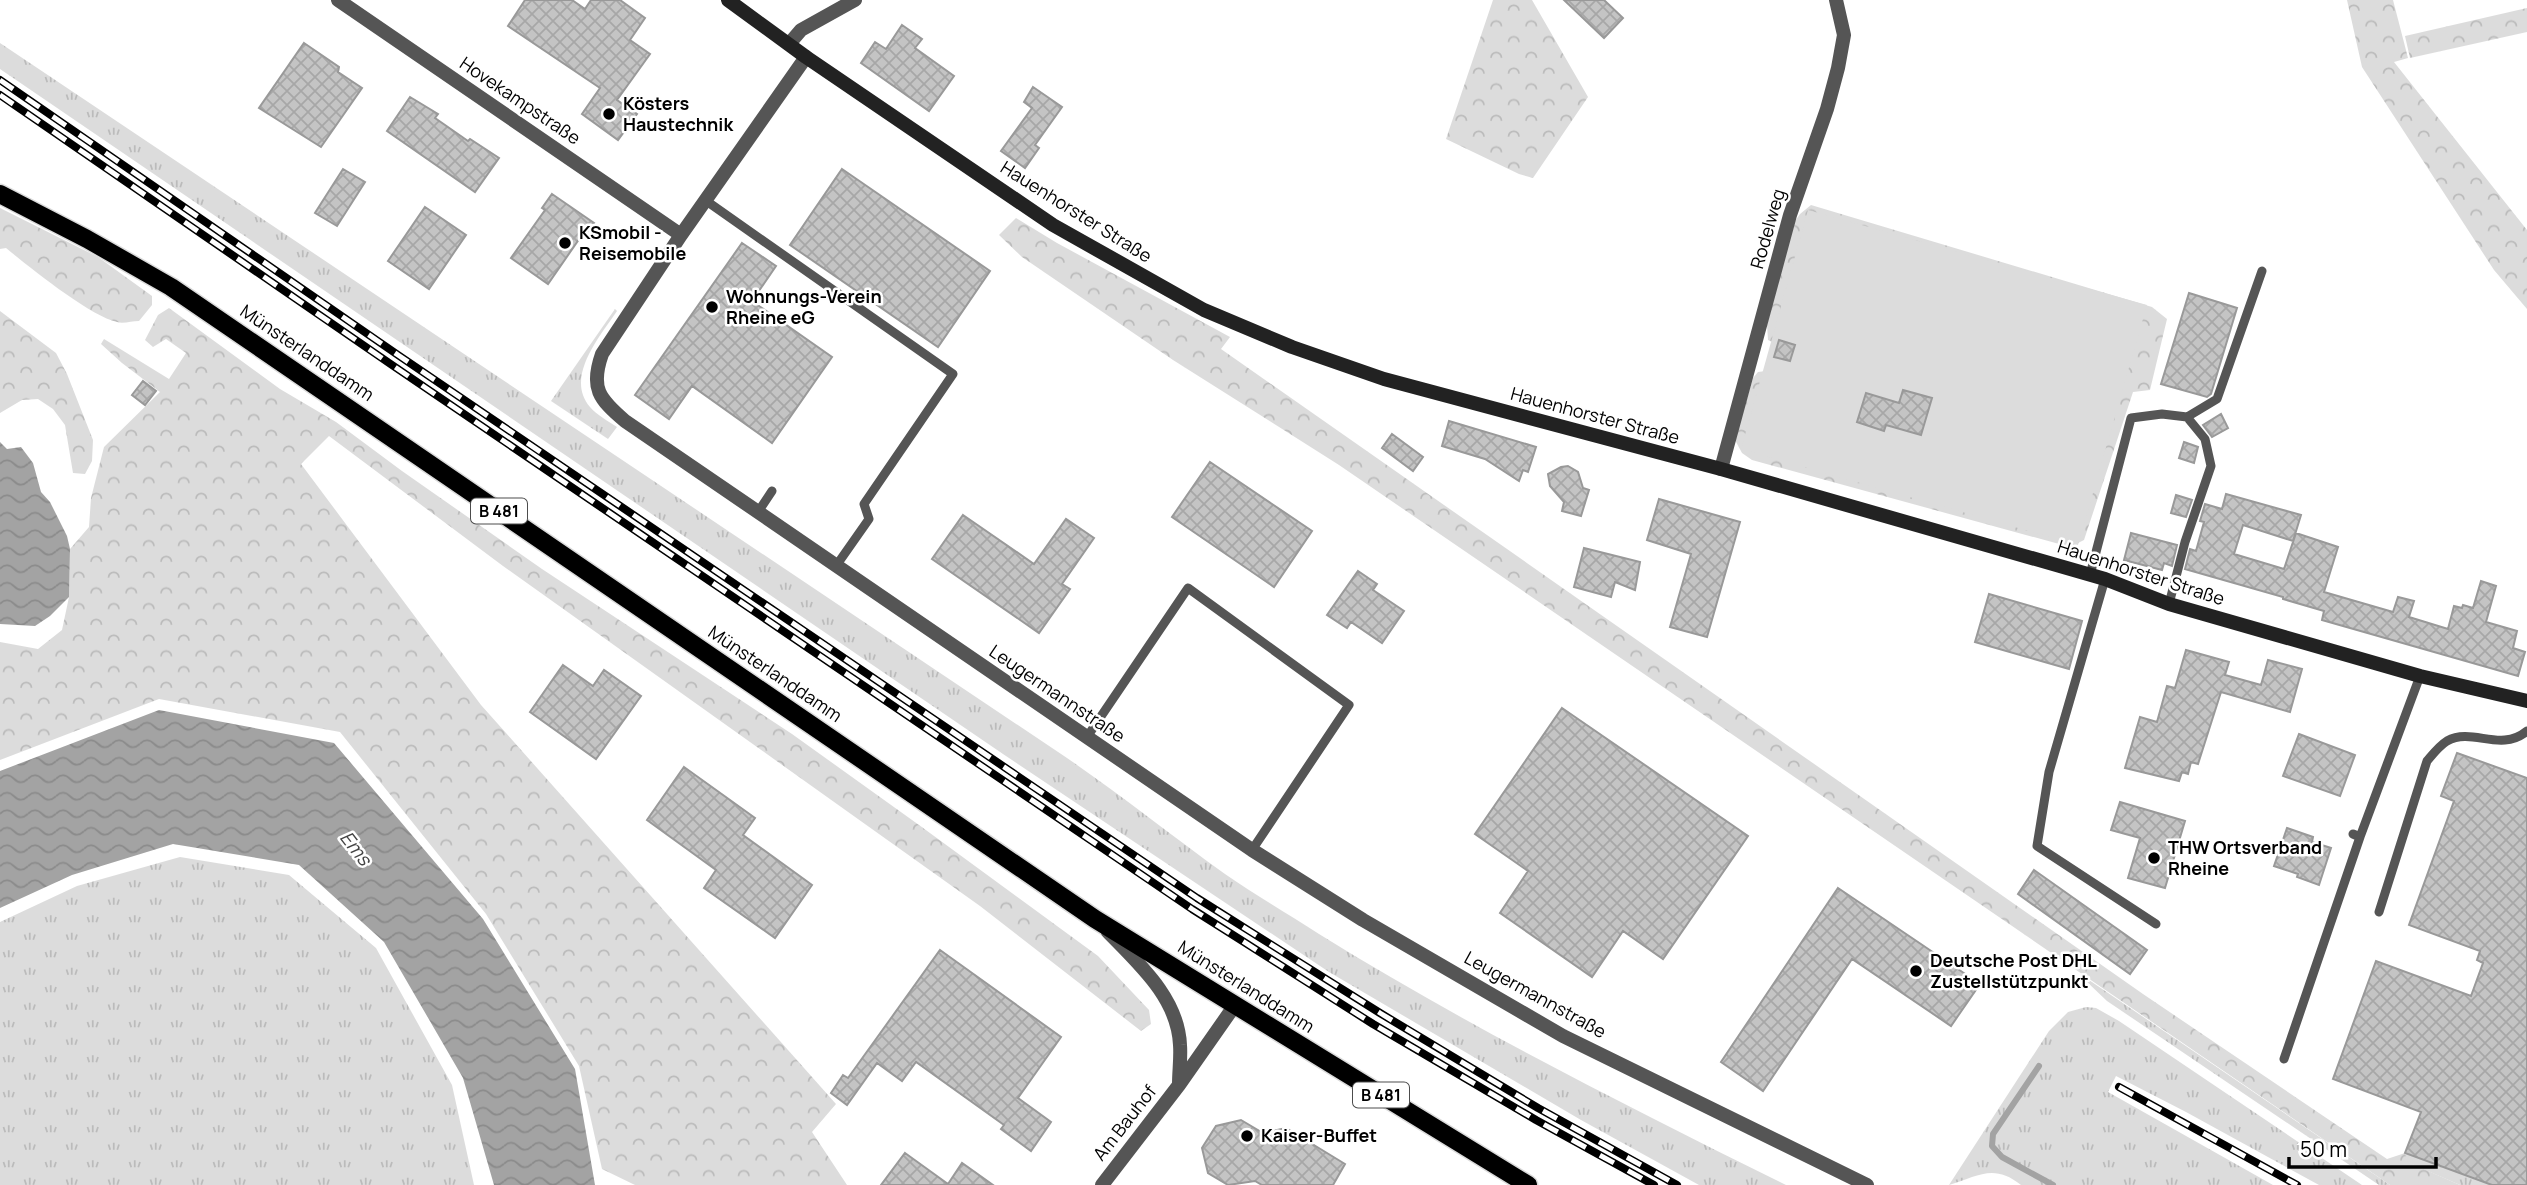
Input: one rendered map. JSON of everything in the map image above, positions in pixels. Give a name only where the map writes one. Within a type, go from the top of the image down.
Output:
[{"type":"main road","name":"Münsterlanddamm","points":[[0,194],[171,287],[1095,919],[1528,1185]]},
{"type":"street","name":"Hovekampstraße","points":[[338,0],[681,234]]},
{"type":"street","name":"Hauenhorster Straße","points":[[728,0],[806,57],[1053,225],[1204,310],[1292,347],[1384,379],[1721,468],[2105,579],[2169,604],[2420,676],[2527,701]]},
{"type":"street","points":[[789,44],[801,30],[855,0]]},
{"type":"street","name":"Rodelweg","points":[[1721,468],[1790,215],[1827,109],[1838,68],[1844,36],[1836,0]]},
{"type":"street","name":"Leugermannstraße","points":[[806,57],[681,234],[602,354],[597,367],[599,395],[625,421],[836,566],[1252,850],[1363,920],[1563,1036],[1867,1185]]},
{"type":"street","name":"Am Bauhof","points":[[1095,919],[1150,976],[1171,1011],[1180,1043],[1179,1085]]},
{"type":"street","name":"Am Bauhof","points":[[1102,1185],[1179,1085],[1235,1005]]},
{"type":"lane","points":[[705,200],[953,373],[864,504],[869,519],[836,566]]},
{"type":"lane","points":[[2090,575],[2131,418],[2161,414],[2187,417],[2217,399],[2262,271]]},
{"type":"lane","points":[[2169,604],[2185,541],[2211,466],[2204,439],[2187,417]]},
{"type":"lane","points":[[758,512],[772,491]]},
{"type":"lane","points":[[2105,579],[2049,772],[2037,846],[2156,924]]},
{"type":"lane","points":[[1087,737],[1188,588],[1349,705],[1252,850]]},
{"type":"lane","points":[[2284,1059],[2356,835],[2420,676]]},
{"type":"lane","points":[[2379,912],[2427,761],[2449,739],[2475,738],[2498,742],[2517,739],[2527,731]]},
{"type":"green space","points":[[1493,0],[1532,0],[1588,97],[1533,178],[1446,139]]},
{"type":"green space","points":[[2347,0],[2393,0],[2408,58],[2394,62],[2527,230],[2527,309],[2494,270],[2362,67]]},
{"type":"green space","points":[[2527,8],[2527,32],[2410,58],[2405,36]]},
{"type":"green space","points":[[0,43],[1067,758],[1248,889],[1319,934],[1491,1034],[1786,1185],[1699,1185],[1581,1120],[1329,972],[1003,754],[0,69]]},
{"type":"green space","points":[[1811,205],[2152,307],[2167,319],[2150,390],[2133,392],[2084,540],[2070,547],[1752,460],[1742,453],[1735,440],[1753,378],[1758,372],[1766,371],[1774,343],[1768,340],[1767,325],[1793,224]]},
{"type":"green space","points":[[0,208],[98,257],[152,296],[152,305],[139,321],[122,323],[105,318],[76,301],[6,248],[0,249]]},
{"type":"green space","points":[[1808,210],[2147,305],[2078,545],[1741,449]]},
{"type":"green space","points":[[1016,218],[1230,337],[1221,349],[2143,994],[2387,1159],[2405,1153],[2408,1162],[2460,1185],[2390,1185],[1339,465],[1173,360],[1022,257],[999,235]]},
{"type":"green space","points":[[169,308],[280,389],[336,422],[542,569],[792,734],[919,825],[1098,956],[1149,1010],[1151,1024],[1141,1031],[980,906],[503,566],[329,436],[301,464],[481,705],[836,1104],[812,1132],[847,1185],[635,1185],[602,1169],[579,1066],[486,914],[340,732],[159,699],[0,760],[0,642],[38,649],[62,630],[69,597],[70,549],[89,527],[91,498],[104,447],[160,392],[101,344],[104,339],[169,379],[186,353],[166,339],[153,347],[145,340],[158,315]]},
{"type":"green space","points":[[615,309],[617,311],[588,357],[581,383],[583,395],[590,407],[617,427],[608,439],[551,401]]},
{"type":"green space","points":[[0,311],[56,353],[67,374],[93,440],[92,461],[85,474],[73,473],[65,425],[53,409],[38,399],[22,400],[0,413]]},
{"type":"green space","points":[[180,857],[289,875],[376,948],[452,1085],[474,1185],[0,1185],[0,922],[77,886]]},
{"type":"green space","points":[[2089,980],[2390,1185],[2379,1185],[2107,1001],[2087,982]]},
{"type":"green space","points":[[2086,1007],[2096,1008],[2119,1021],[2362,1185],[2319,1185],[2116,1076],[2108,1092],[2273,1185],[2021,1185],[2002,1174],[1986,1173],[1949,1185],[2049,1031],[2068,1012]]},
{"type":"green space","points":[[2405,1153],[2492,1185],[2460,1185],[2407,1162]]},
{"type":"water","points":[[0,442],[7,449],[21,447],[33,463],[41,492],[50,502],[67,536],[70,549],[69,597],[50,616],[35,626],[0,624]]},
{"type":"water","name":"Ems","points":[[159,710],[334,743],[483,919],[575,1069],[595,1185],[494,1185],[463,1078],[384,942],[299,865],[173,844],[72,875],[0,908],[0,771]]},
{"type":"building","points":[[525,0],[572,0],[585,9],[591,0],[620,0],[645,18],[630,40],[650,54],[617,100],[637,114],[618,140],[582,114],[600,88],[508,26]]},
{"type":"building","points":[[1564,0],[1604,0],[1623,18],[1604,38]]},
{"type":"building","points":[[902,25],[922,39],[915,48],[954,76],[929,111],[861,63],[875,42],[886,49]]},
{"type":"building","points":[[304,43],[339,67],[338,72],[362,88],[321,147],[259,108]]},
{"type":"building","points":[[1033,87],[1062,107],[1035,145],[1039,148],[1025,168],[1001,151],[1032,108],[1024,102]]},
{"type":"building","points":[[410,97],[438,114],[435,118],[468,141],[470,139],[499,158],[475,192],[387,131]]},
{"type":"building","points":[[343,169],[365,182],[337,226],[315,213]]},
{"type":"building","points":[[842,169],[990,271],[938,347],[790,245]]},
{"type":"building","points":[[552,194],[594,223],[584,236],[582,235],[548,284],[511,258],[545,210],[542,208]]},
{"type":"building","points":[[425,207],[466,235],[429,289],[388,261]]},
{"type":"building","points":[[742,243],[776,266],[752,301],[832,357],[772,443],[692,386],[669,419],[635,395]]},
{"type":"building","points":[[2189,293],[2237,308],[2211,394],[2207,397],[2161,384]]},
{"type":"building","points":[[1779,340],[1795,345],[1790,361],[1774,357]]},
{"type":"building","points":[[143,381],[156,391],[145,405],[132,395]]},
{"type":"building","points":[[1903,390],[1932,398],[1921,435],[1886,425],[1884,431],[1857,422],[1866,393],[1899,403]]},
{"type":"building","points":[[2221,414],[2228,428],[2212,437],[2203,425]]},
{"type":"building","points":[[1449,421],[1536,447],[1528,472],[1523,470],[1519,481],[1485,459],[1442,446]]},
{"type":"building","points":[[1392,434],[1423,457],[1413,471],[1382,448]]},
{"type":"building","points":[[2184,442],[2198,447],[2194,463],[2179,458]]},
{"type":"building","points":[[1210,462],[1312,531],[1274,587],[1172,517]]},
{"type":"building","points":[[1568,466],[1578,472],[1583,488],[1589,490],[1581,516],[1562,511],[1564,502],[1550,486],[1548,474]]},
{"type":"building","points":[[2226,494],[2301,515],[2293,541],[2243,525],[2234,554],[2284,569],[2296,533],[2338,547],[2324,592],[2393,612],[2398,597],[2414,601],[2409,617],[2448,629],[2454,606],[2473,608],[2481,581],[2496,586],[2486,622],[2517,631],[2513,648],[2525,652],[2518,676],[2322,620],[2324,611],[2185,569],[2190,549],[2196,551],[2204,522],[2200,521],[2205,504],[2222,509]]},
{"type":"building","points":[[2176,495],[2192,500],[2186,517],[2171,513]]},
{"type":"building","points":[[1659,499],[1740,522],[1707,637],[1670,627],[1691,554],[1647,540]]},
{"type":"building","points":[[963,515],[1034,564],[1066,519],[1094,538],[1062,584],[1070,589],[1039,633],[932,559]]},
{"type":"building","points":[[2131,533],[2177,545],[2172,566],[2164,563],[2162,570],[2124,560]]},
{"type":"building","points":[[1584,548],[1640,562],[1635,590],[1615,582],[1611,597],[1574,587]]},
{"type":"building","points":[[1358,571],[1377,584],[1373,590],[1404,611],[1382,643],[1351,622],[1347,628],[1327,615]]},
{"type":"building","points":[[1989,594],[2082,621],[2069,669],[1975,642]]},
{"type":"building","points":[[2186,650],[2229,662],[2225,675],[2261,685],[2268,660],[2302,669],[2290,712],[2221,692],[2198,764],[2191,762],[2188,774],[2182,772],[2179,781],[2125,768],[2140,717],[2157,722],[2167,686],[2175,688]]},
{"type":"building","points":[[563,665],[593,686],[604,670],[641,696],[596,759],[530,712]]},
{"type":"building","points":[[1562,708],[1748,836],[1663,959],[1623,931],[1592,977],[1500,913],[1528,871],[1475,834]]},
{"type":"building","points":[[2299,734],[2355,755],[2340,796],[2283,776]]},
{"type":"building","points":[[2457,753],[2527,778],[2527,1185],[2492,1185],[2405,1153],[2421,1112],[2333,1079],[2376,961],[2471,996],[2483,963],[2477,960],[2480,951],[2409,925],[2454,801],[2441,796]]},
{"type":"building","points":[[684,767],[755,818],[743,835],[812,885],[775,938],[704,888],[716,870],[647,820]]},
{"type":"building","name":"THW Ortsverband Rheine","points":[[2120,802],[2185,821],[2165,888],[2128,878],[2140,838],[2111,830]]},
{"type":"building","points":[[2287,828],[2313,837],[2312,842],[2331,848],[2319,885],[2274,866]]},
{"type":"building","points":[[2034,870],[2147,950],[2130,974],[2018,894]]},
{"type":"building","name":"Deutsche Post DHL Zustellstützpunkt","points":[[1838,888],[1980,984],[1951,1026],[1852,959],[1763,1091],[1721,1062]]},
{"type":"building","points":[[940,950],[1061,1037],[1018,1098],[1051,1122],[1031,1151],[1001,1129],[1004,1125],[916,1062],[902,1081],[877,1063],[847,1105],[831,1093],[843,1075],[848,1078]]},
{"type":"building","points":[[1241,1120],[1263,1133],[1286,1128],[1345,1164],[1333,1185],[1262,1185],[1255,1181],[1228,1185],[1208,1173],[1202,1148],[1216,1126]]},
{"type":"building","points":[[905,1153],[948,1184],[962,1163],[993,1185],[881,1185]]},
{"type":"waterway","points":[[2039,1066],[1993,1134],[1992,1146],[2002,1157],[2053,1185]]},
{"type":"railway","points":[[0,80],[398,355],[1197,898],[1538,1108],[1677,1185]]},
{"type":"railway","points":[[0,95],[1192,909],[1373,1024],[1536,1120],[1654,1185]]},
{"type":"railway","points":[[2119,1087],[2297,1185]]},
{"type":"place","name":"Kösters Haustechnik","points":[[609,114]]},
{"type":"place","name":"KSmobil - Reisemobile","points":[[565,243]]},
{"type":"place","name":"Wohnungs-Verein Rheine eG","points":[[712,307]]},
{"type":"place","name":"THW Ortsverband Rheine","points":[[2154,858]]},
{"type":"place","name":"Deutsche Post DHL Zustellstützpunkt","points":[[1916,971]]},
{"type":"place","name":"Kaiser-Buffet","points":[[1247,1136]]}]
